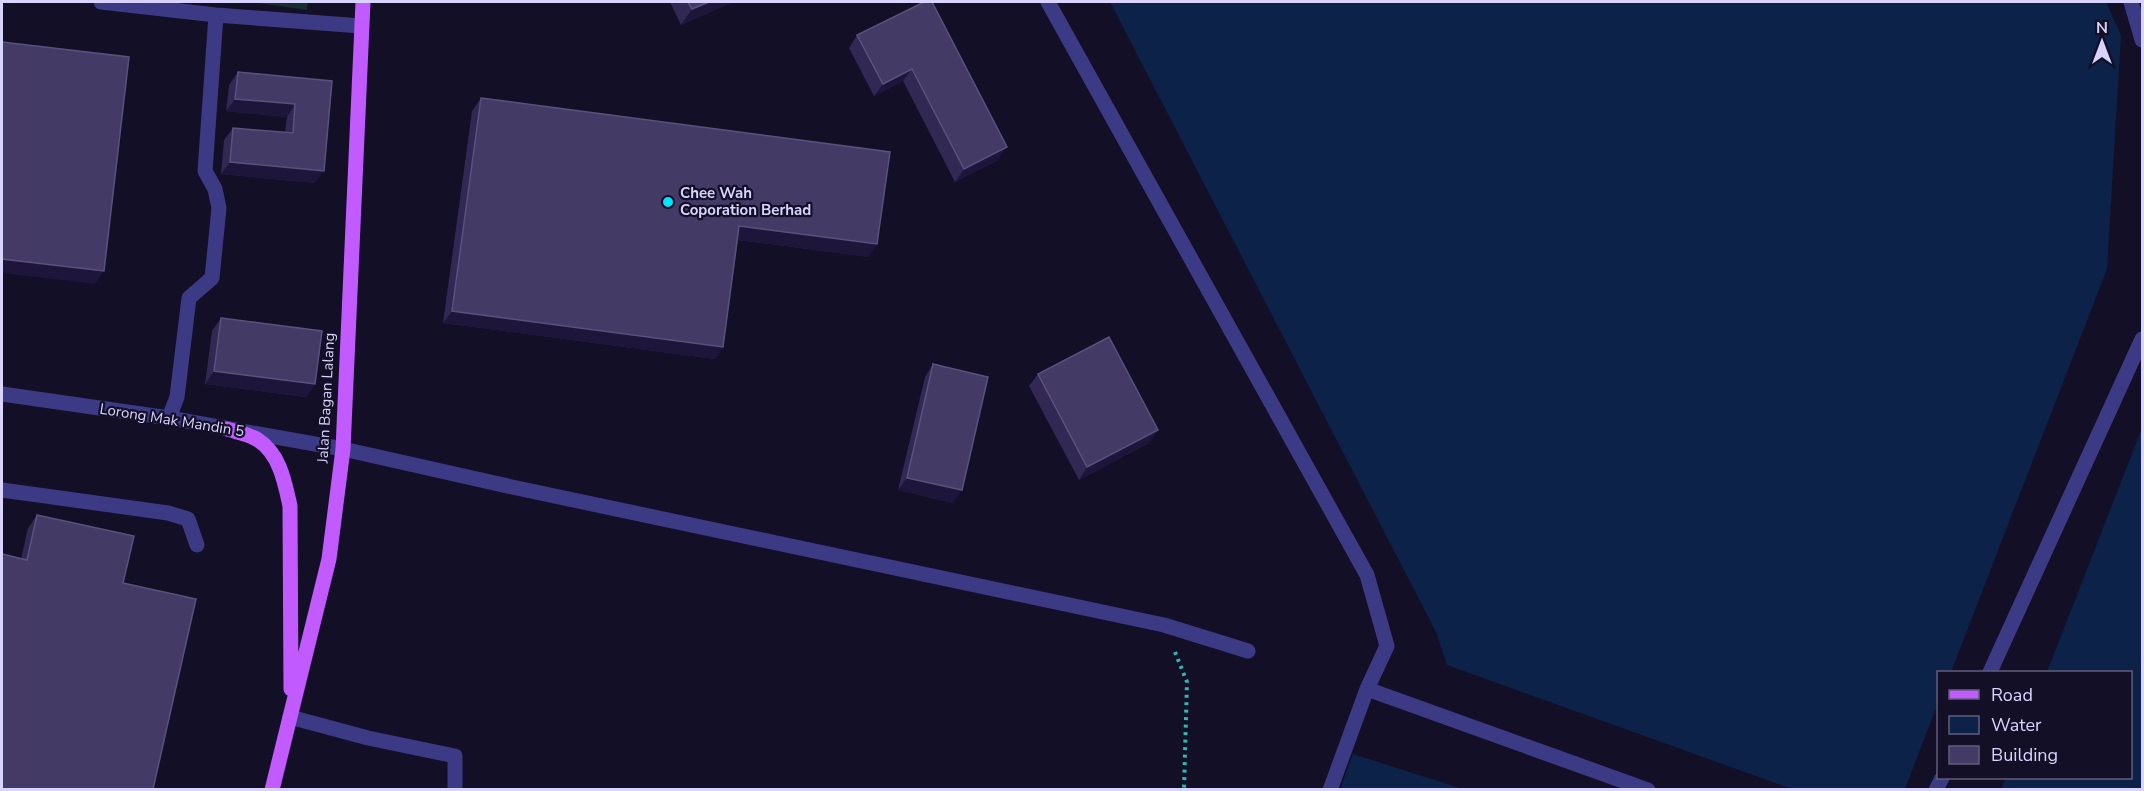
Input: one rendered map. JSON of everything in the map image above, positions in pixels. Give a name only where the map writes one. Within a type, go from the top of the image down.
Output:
[{"type":"main road","name":"Jalan Bagan Lalang","points":[[272,789],[329,559],[343,449],[363,2]]},
{"type":"main road","points":[[227,429],[258,440],[273,455],[284,478],[290,506],[291,715]]},
{"type":"street","points":[[101,2],[216,15],[361,26]]},
{"type":"street","points":[[1048,2],[1367,574],[1387,646],[1367,688],[1330,789]]},
{"type":"street","points":[[2131,2],[2142,40]]},
{"type":"street","points":[[169,418],[177,397],[189,298],[212,278],[219,208],[215,189],[204,171],[216,15]]},
{"type":"street","points":[[1990,671],[2142,339]]},
{"type":"street","name":"Lorong Mak Mandin 5","points":[[2,394],[169,418],[343,449],[1164,625],[1248,651]]},
{"type":"street","points":[[2,490],[168,513],[189,519],[197,545]]},
{"type":"street","points":[[1367,688],[1648,789]]},
{"type":"street","points":[[291,715],[368,738],[455,756],[455,789]]},
{"type":"path","points":[[1164,625],[1186,682],[1184,789]]},
{"type":"green space","points":[[251,2],[308,2],[307,10]]},
{"type":"water","points":[[1110,2],[2106,2],[2121,35],[2107,269],[1951,671],[1937,671],[1937,706],[1905,789],[1792,789],[1447,665],[1436,632]]},
{"type":"water","points":[[2142,428],[2142,789],[2001,789],[2006,779],[2132,779],[2132,671],[2047,671]]},
{"type":"water","points":[[1353,754],[1463,789],[1340,789]]},
{"type":"building","points":[[688,2],[709,2],[692,9]]},
{"type":"building","points":[[924,2],[932,2],[1007,147],[964,169],[912,69],[883,84],[857,35]]},
{"type":"building","points":[[2,42],[129,57],[104,271],[2,259]]},
{"type":"building","points":[[238,72],[332,81],[324,171],[230,162],[233,128],[293,133],[295,104],[235,99]]},
{"type":"building","name":"Chee Wah Coporation Berhad","points":[[481,98],[890,152],[877,244],[739,226],[723,347],[452,311]]},
{"type":"building","points":[[221,318],[322,331],[315,384],[214,371]]},
{"type":"building","points":[[1109,337],[1158,430],[1087,467],[1038,374]]},
{"type":"building","points":[[933,364],[988,377],[962,490],[907,478]]},
{"type":"building","points":[[37,515],[134,536],[123,583],[196,599],[153,789],[2,789],[2,554],[27,560]]},
{"type":"place","name":"Chee Wah Coporation Berhad","points":[[668,202]]}]
